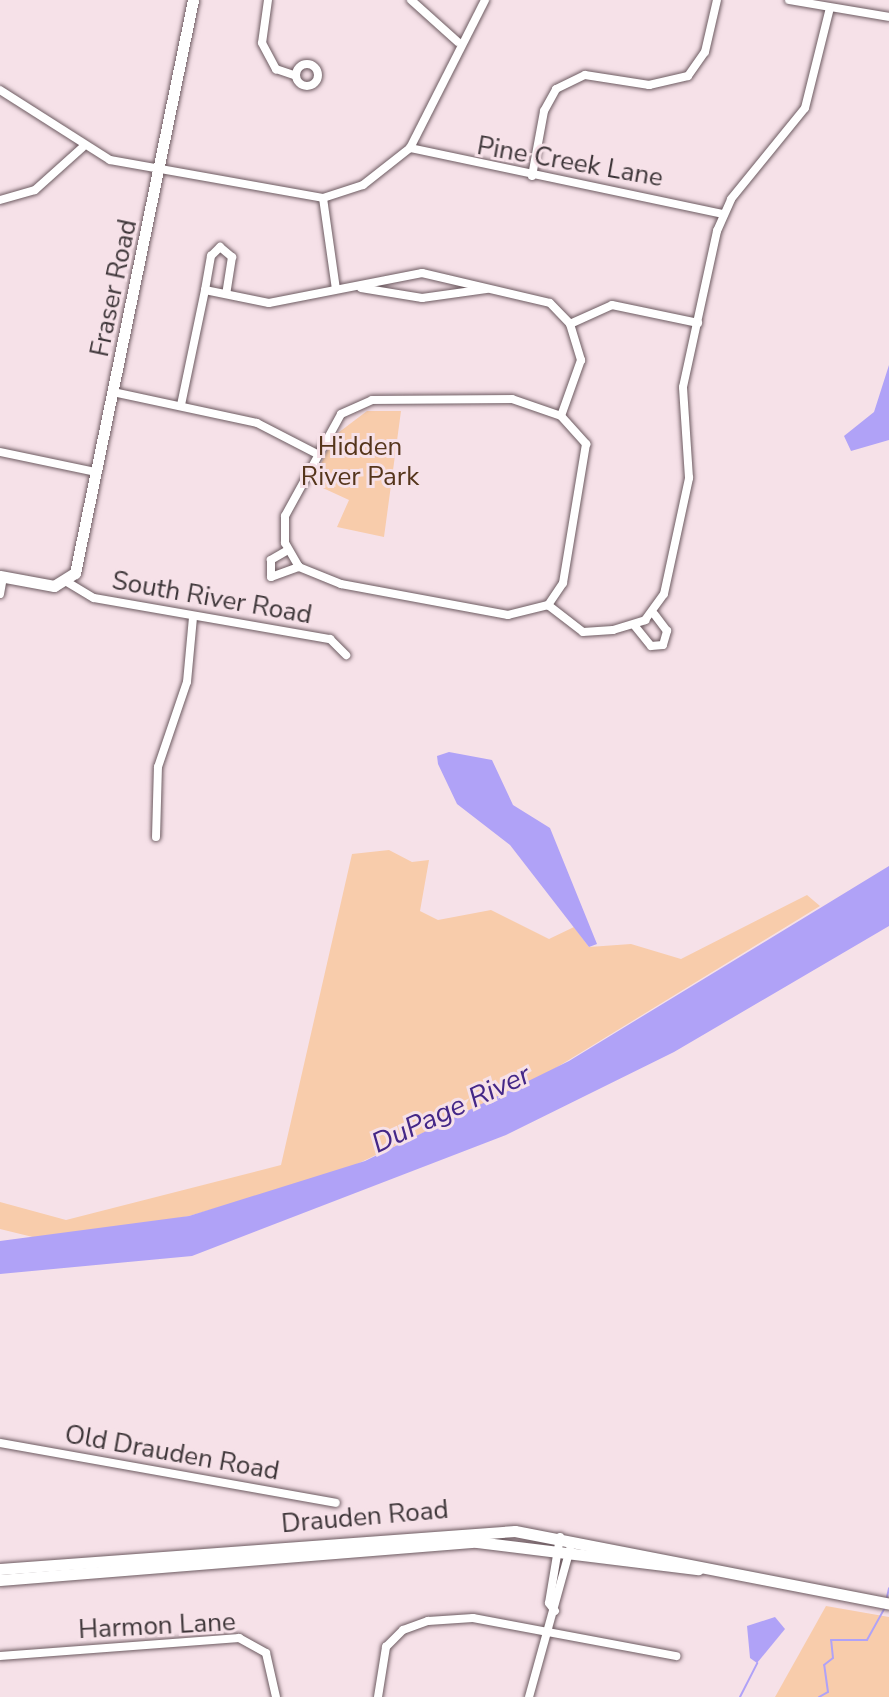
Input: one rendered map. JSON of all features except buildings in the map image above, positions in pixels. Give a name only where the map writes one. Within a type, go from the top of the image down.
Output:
[{"type":"street","name":"Fraser Road","points":[[67,582],[75,573],[161,171],[193,0]]},
{"type":"street","points":[[268,0],[262,43],[276,69],[296,76]]},
{"type":"street","points":[[411,0],[458,42]]},
{"type":"street","points":[[0,90],[83,147],[161,171],[323,198],[363,185],[410,148],[458,42],[485,0]]},
{"type":"street","points":[[532,176],[544,111],[561,84],[591,74],[649,85],[688,76],[705,52],[717,0]]},
{"type":"street","points":[[789,0],[889,17]]},
{"type":"street","points":[[548,605],[583,632],[634,625],[654,614],[689,478],[683,387],[723,214],[805,108],[830,8]]},
{"type":"street","points":[[0,200],[35,190],[83,147]]},
{"type":"street","name":"Pine Creek Lane","points":[[410,148],[723,214]]},
{"type":"street","points":[[323,198],[336,289]]},
{"type":"street","points":[[181,405],[211,256],[220,247],[232,257],[226,294]]},
{"type":"street","points":[[205,290],[269,303],[422,273],[550,303],[570,324],[581,360],[561,416]]},
{"type":"street","points":[[356,287],[422,298],[490,288]]},
{"type":"street","points":[[570,324],[612,305],[698,323]]},
{"type":"street","points":[[113,392],[257,423],[315,453]]},
{"type":"street","points":[[504,399],[561,416],[586,444],[588,463],[563,583],[548,605],[508,615],[341,584],[299,567],[288,550],[285,516],[315,453],[341,414],[372,400],[504,399]]},
{"type":"street","points":[[0,452],[96,472]]},
{"type":"street","points":[[288,550],[268,566],[271,577],[299,567]]},
{"type":"street","points":[[0,594],[2,576],[67,582]]},
{"type":"street","name":"South River Road","points":[[67,582],[94,598],[330,639],[346,655]]},
{"type":"street","points":[[634,625],[651,646],[663,645],[667,631],[654,614]]},
{"type":"street","points":[[156,837],[158,767],[187,682],[193,617]]},
{"type":"street","name":"Old Drauden Road","points":[[0,1443],[336,1503]]},
{"type":"street","name":"Drauden Road","points":[[0,1569],[477,1530],[731,1572],[889,1604]]},
{"type":"street","name":"Drauden Road","points":[[0,1580],[477,1542],[565,1544]]},
{"type":"street","points":[[529,1697],[550,1633],[555,1611],[549,1603],[565,1544]]},
{"type":"street","points":[[378,1697],[378,1669],[389,1642],[418,1623],[460,1618],[676,1656]]},
{"type":"street","points":[[379,1635],[389,1642]]},
{"type":"street","name":"Harmon Lane","points":[[0,1656],[226,1638],[261,1644],[272,1663],[276,1697]]},
{"type":"green space","name":"Hidden River Park","points":[[367,411],[401,411],[384,537],[337,527],[349,500],[312,483],[334,436]]},
{"type":"green space","points":[[389,850],[412,862],[429,860],[420,911],[438,920],[491,910],[549,939],[574,927],[589,947],[631,944],[681,959],[807,895],[820,906],[541,1077],[340,1172],[189,1216],[104,1232],[45,1240],[0,1229],[0,1202],[66,1220],[281,1165],[352,854]]},
{"type":"green space","points":[[826,1606],[889,1617],[889,1697],[775,1697]]},
{"type":"shaded area","points":[[889,365],[889,440],[851,451],[844,436],[874,412]]},
{"type":"shaded area","points":[[449,752],[492,760],[513,805],[550,828],[597,944],[589,947],[510,845],[457,804],[438,764],[437,756]]},
{"type":"shaded area","points":[[889,866],[889,926],[674,1052],[506,1135],[192,1256],[0,1274],[0,1241],[189,1216],[365,1161],[569,1061]]},
{"type":"shaded area","points":[[775,1617],[785,1629],[757,1663],[750,1658],[747,1626]]},
{"type":"waterway","points":[[887,1597],[889,1588]]},
{"type":"waterway","points":[[819,1697],[828,1692],[824,1665],[833,1658],[831,1640],[867,1640],[884,1609]]},
{"type":"waterway","points":[[740,1697],[757,1663]]},
{"type":"water label","name":"DuPage River","points":[[451,1109]]}]
